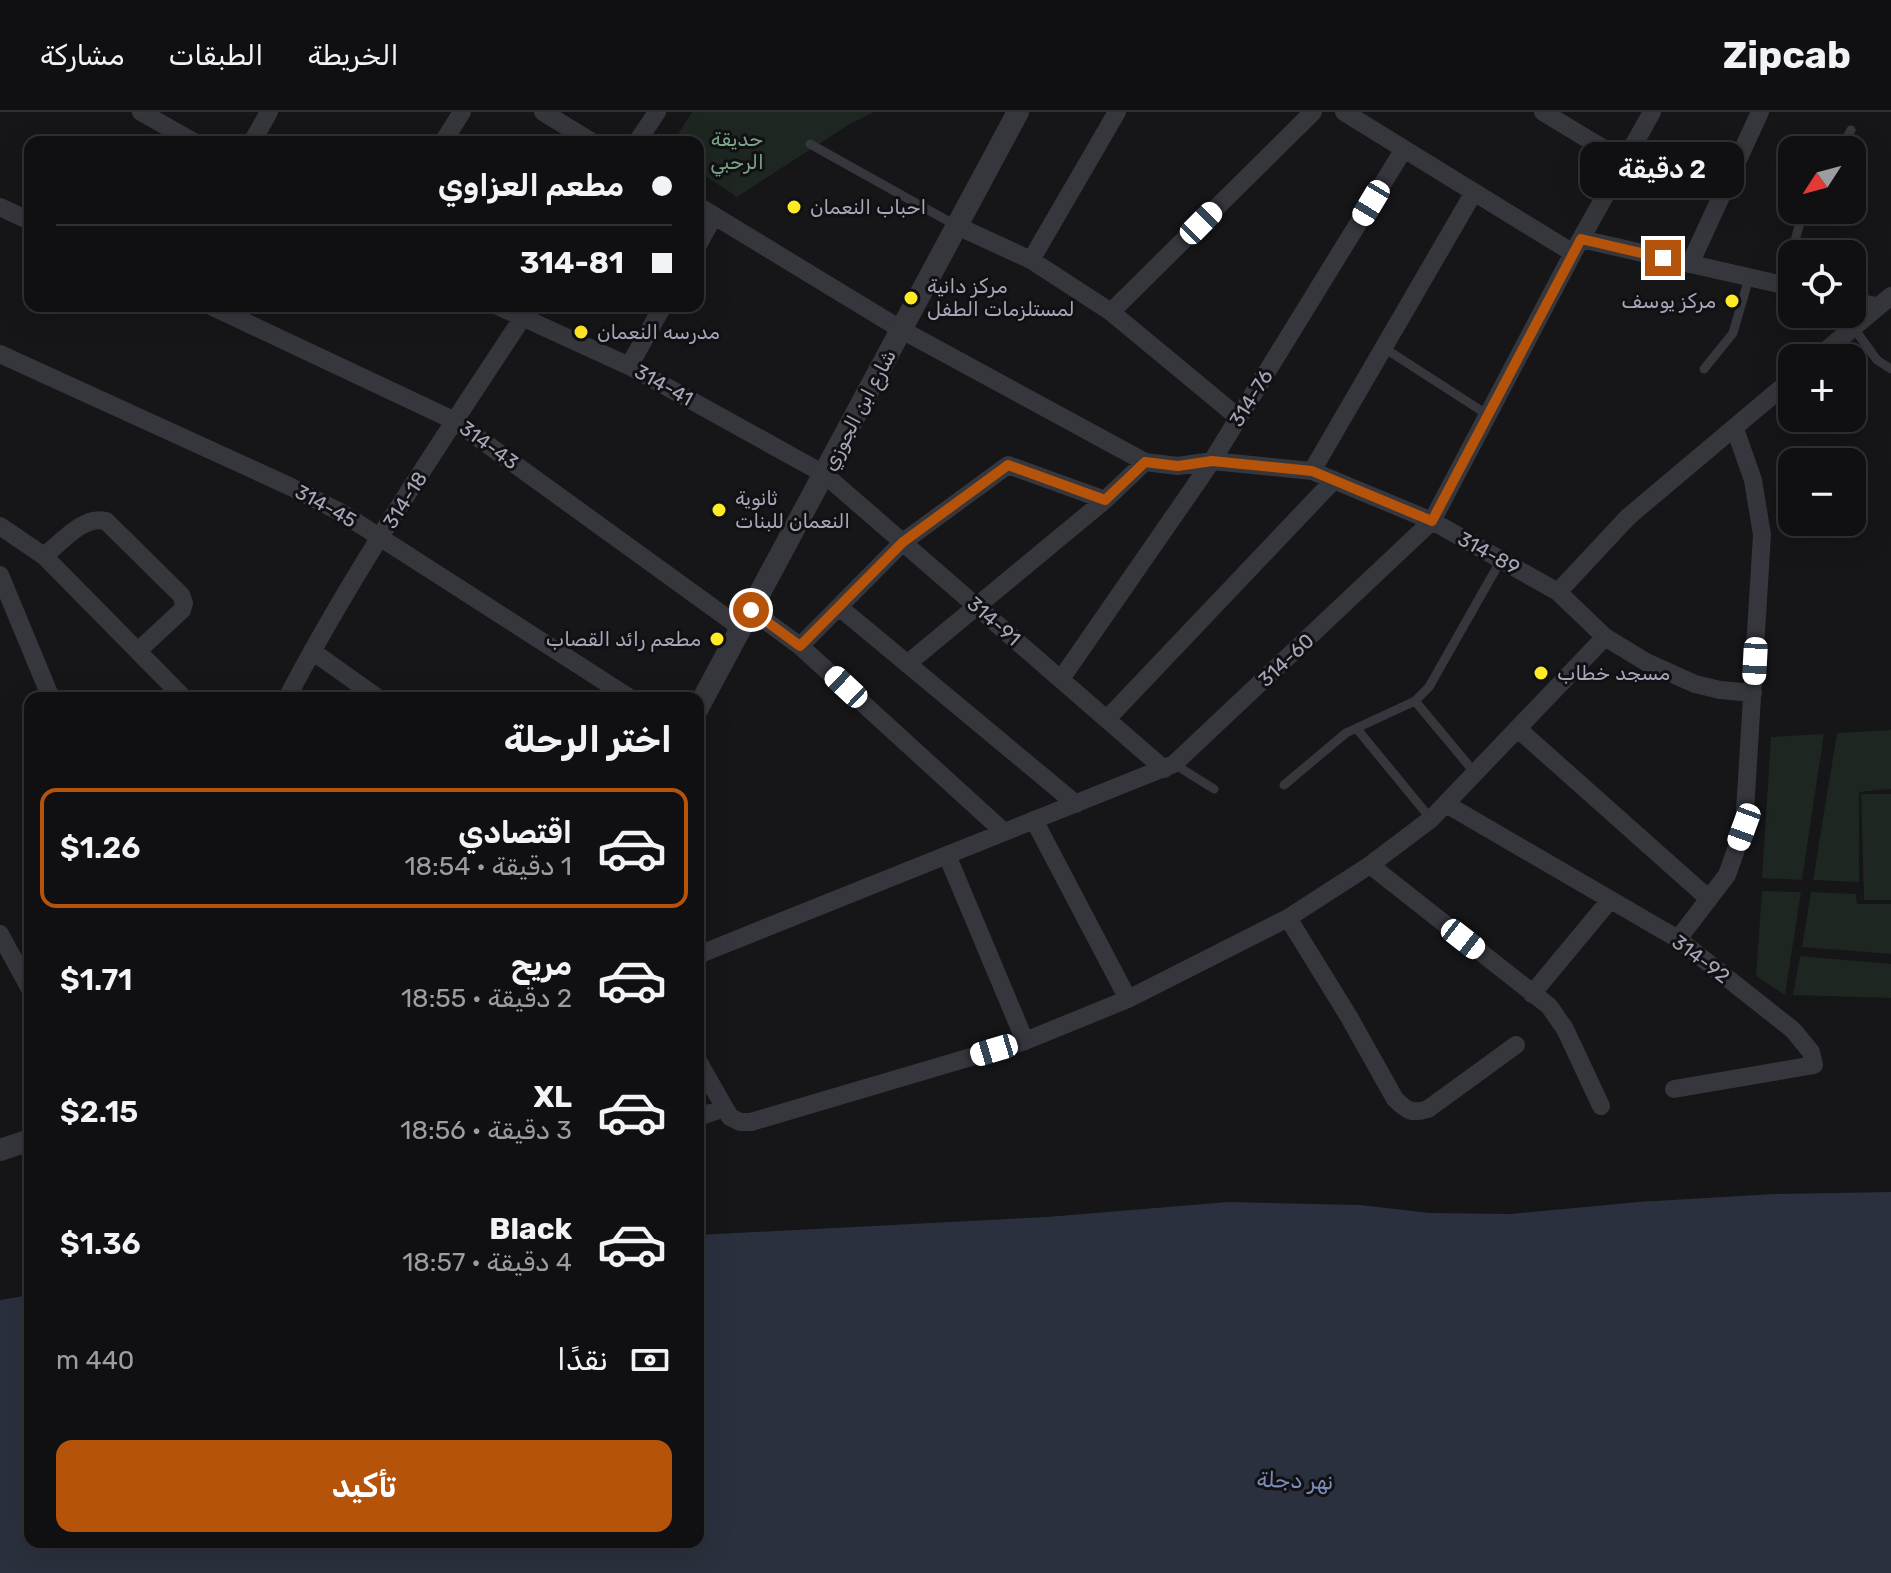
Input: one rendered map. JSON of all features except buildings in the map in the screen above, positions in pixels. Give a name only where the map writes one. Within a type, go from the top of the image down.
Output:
[{"type":"street","points":[[141,112],[183,136]]},
{"type":"street","points":[[255,136],[269,112]]},
{"type":"street","points":[[447,136],[462,112]]},
{"type":"street","points":[[543,112],[582,136]]},
{"type":"street","points":[[641,136],[657,112]]},
{"type":"street","name":"شارع ابن الجوزي","points":[[704,697],[1018,112]]},
{"type":"street","points":[[1031,260],[1117,112]]},
{"type":"street","points":[[1111,312],[1313,112]]},
{"type":"street","points":[[1344,112],[1474,192],[1577,246],[1690,264],[1778,284]]},
{"type":"street","points":[[1543,112],[1624,161]]},
{"type":"street","name":"314-60","points":[[704,953],[1169,766],[1432,521],[1577,246],[1652,112]]},
{"type":"street","points":[[1690,264],[1760,112]]},
{"type":"street","name":"314-76","points":[[1061,679],[1212,461],[1404,149]]},
{"type":"street","points":[[1312,471],[1474,192]]},
{"type":"street","points":[[0,207],[24,218]]},
{"type":"street","name":"314-89","points":[[706,211],[902,330],[1145,462],[1178,466],[1212,461],[1312,471],[1432,521],[1558,592],[1605,637],[1646,662],[1695,684],[1753,693]]},
{"type":"street","points":[[957,226],[1031,260],[1111,312],[1239,418]]},
{"type":"street","points":[[1866,316],[1884,301]]},
{"type":"street","name":"314-43","points":[[224,312],[455,421],[746,619],[800,646],[1004,832]]},
{"type":"street","name":"314-18","points":[[290,692],[381,537],[526,312]]},
{"type":"street","name":"314-41","points":[[526,312],[824,474]]},
{"type":"street","points":[[629,366],[660,312]]},
{"type":"street","points":[[1833,344],[1852,328]]},
{"type":"street","name":"314-45","points":[[0,354],[342,513],[621,692]]},
{"type":"street","points":[[1558,592],[1628,517],[1778,391]]},
{"type":"street","points":[[1678,939],[1727,875],[1744,827],[1762,535],[1753,480],[1735,429]]},
{"type":"street","points":[[907,664],[1105,500],[1145,462]]},
{"type":"street","points":[[800,646],[903,542],[1008,465],[1105,500]]},
{"type":"street","name":"314-91","points":[[824,474],[1107,719],[1169,766]]},
{"type":"street","points":[[1107,719],[1334,480]]},
{"type":"street","points":[[44,556],[87,521],[97,518],[106,521],[181,595],[184,603],[182,610],[138,651]]},
{"type":"street","points":[[0,526],[44,556],[178,692]]},
{"type":"street","points":[[0,575],[49,692]]},
{"type":"street","points":[[839,607],[1076,804]]},
{"type":"street","points":[[704,1071],[730,1117],[740,1122],[751,1122],[1025,1041],[1128,999],[1288,918],[1370,865],[1431,819],[1605,637]]},
{"type":"street","points":[[312,651],[370,692]]},
{"type":"street","points":[[1518,729],[1709,899]]},
{"type":"street","name":"314-92","points":[[1446,804],[1678,939],[1793,1030],[1811,1052],[1814,1065],[1674,1089]]},
{"type":"street","points":[[1034,820],[1128,999]]},
{"type":"street","points":[[947,855],[1025,1041]]},
{"type":"street","points":[[1370,865],[1557,1016],[1601,1106]]},
{"type":"street","points":[[1532,994],[1610,900]]},
{"type":"street","points":[[1288,918],[1395,1099],[1406,1110],[1415,1113],[1428,1109],[1516,1045]]},
{"type":"street","points":[[0,934],[24,978]]},
{"type":"street","points":[[704,1115],[725,1108]]},
{"type":"street","points":[[0,1150],[24,1142]]},
{"type":"lane","points":[[1848,136],[1851,130]]},
{"type":"lane","points":[[810,144],[957,226]]},
{"type":"lane","points":[[1704,369],[1733,333],[1749,278]]},
{"type":"lane","points":[[1854,328],[1877,360],[1891,369]]},
{"type":"lane","points":[[1384,348],[1488,415]]},
{"type":"lane","points":[[1284,785],[1346,733],[1415,701],[1429,687],[1501,560]]},
{"type":"lane","points":[[1415,701],[1475,773]]},
{"type":"lane","points":[[1357,729],[1431,819]]},
{"type":"lane","points":[[1169,766],[1214,789]]},
{"type":"green space","name":"حديقة الرحبي","points":[[692,112],[874,112],[850,124],[737,197],[704,175],[704,136],[677,136]]},
{"type":"green space","points":[[1891,730],[1891,789],[1859,792],[1859,882],[1813,880],[1837,733]]},
{"type":"green space","points":[[1824,734],[1802,880],[1762,878],[1771,737]]},
{"type":"green space","points":[[1861,794],[1891,794],[1891,900],[1864,900]]},
{"type":"green space","points":[[1762,891],[1801,892],[1785,995],[1756,976]]},
{"type":"green space","points":[[1811,892],[1856,894],[1857,904],[1891,904],[1891,954],[1802,947]]},
{"type":"green space","points":[[1800,956],[1891,964],[1891,998],[1793,995]]},
{"type":"water","name":"نهر دجلة","points":[[1891,1192],[1891,1573],[0,1573],[0,1300],[24,1296],[24,1548],[704,1548],[704,1235],[1047,1217],[1228,1202],[1360,1205],[1430,1213],[1510,1214],[1774,1194]]},
{"type":"place","name":"احباب النعمان","points":[[794,207]]},
{"type":"place","name":"مركز دانية لمستلزمات الطفل","points":[[911,298]]},
{"type":"place","name":"مركز يوسف","points":[[1732,301]]},
{"type":"place","name":"مدرسه النعمان","points":[[581,332]]},
{"type":"place","name":"ثانوية النعمان للبنات","points":[[719,510]]},
{"type":"place","name":"مطعم رائد القصاب","points":[[717,639]]},
{"type":"place","name":"مسجد خطاب","points":[[1541,673]]},
{"type":"route","points":[[751,610],[800,646],[903,542],[1008,465],[1105,500],[1145,462],[1178,466],[1212,461],[1312,471],[1432,521],[1581,239],[1663,258]]}]
